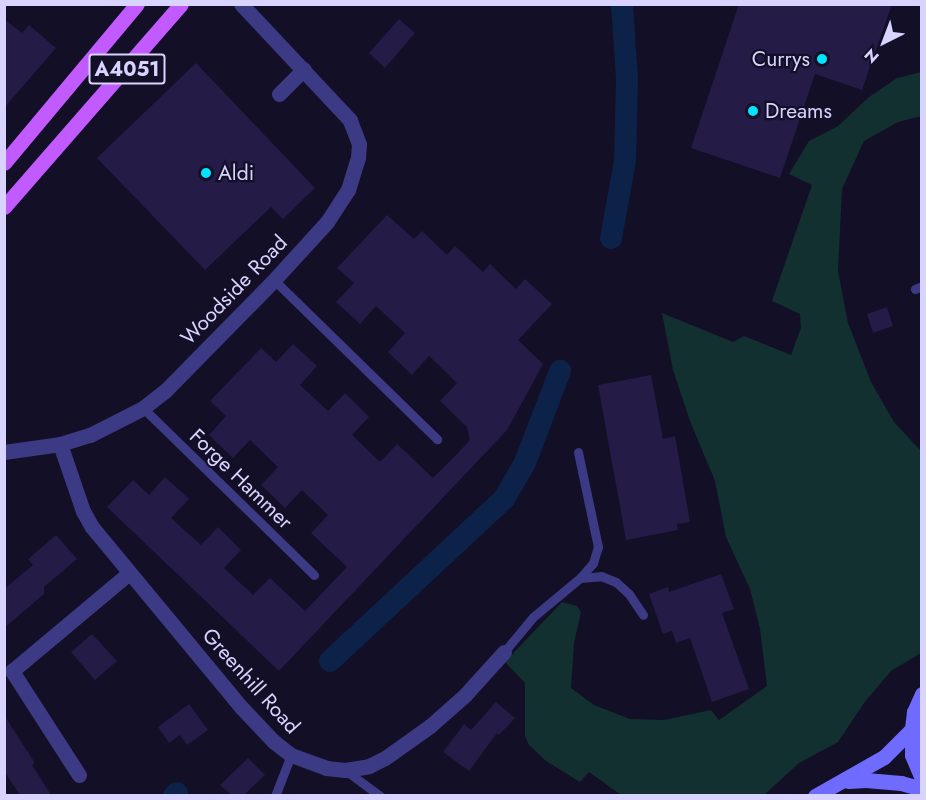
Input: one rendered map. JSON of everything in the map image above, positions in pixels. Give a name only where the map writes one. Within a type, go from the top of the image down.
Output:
[{"type":"main road","name":"A4051","points":[[4,163],[137,4]]},
{"type":"main road","name":"A4051","points":[[4,207],[181,4]]},
{"type":"street","name":"Woodside Road","points":[[4,452],[60,444],[90,435],[143,408],[165,391],[274,280],[327,222],[348,190],[358,158],[359,144],[350,120],[241,4]]},
{"type":"street","points":[[279,94],[304,69]]},
{"type":"street","name":"Greenhill Road","points":[[60,444],[83,510],[93,527],[241,707],[273,741],[291,755],[327,768],[345,770],[369,766],[401,749],[465,695],[504,652]]},
{"type":"street","points":[[79,775],[12,671],[129,573]]},
{"type":"street","points":[[921,694],[912,729],[912,754],[921,778]]},
{"type":"street","points":[[815,795],[884,757],[912,729]]},
{"type":"street","points":[[842,782],[866,780],[901,783],[921,789]]},
{"type":"lane","points":[[274,280],[437,439]]},
{"type":"lane","name":"Forge Hammer","points":[[143,408],[314,575]]},
{"type":"lane","points":[[504,652],[533,617],[580,578],[593,563],[598,547],[578,452]]},
{"type":"lane","points":[[580,578],[601,576],[616,582],[629,594],[643,615]]},
{"type":"lane","points":[[275,795],[291,755]]},
{"type":"lane","points":[[345,770],[380,795]]},
{"type":"green space","points":[[921,72],[921,116],[898,122],[864,141],[842,189],[838,271],[848,323],[871,382],[894,422],[921,451],[921,653],[891,671],[864,703],[838,742],[799,763],[764,795],[621,795],[589,772],[580,782],[546,761],[529,745],[525,736],[525,683],[505,662],[562,602],[577,606],[581,612],[574,643],[571,688],[594,705],[630,719],[664,720],[711,710],[719,720],[767,686],[760,629],[750,589],[726,537],[715,481],[690,421],[673,370],[662,313],[733,342],[744,336],[791,355],[801,328],[800,314],[772,301],[812,185],[789,174],[809,141],[838,126],[869,97],[897,78]]},
{"type":"building","points":[[739,4],[892,4],[862,90],[815,74],[780,178],[691,148]]},
{"type":"building","points":[[4,19],[22,33],[29,25],[56,48],[4,108]]},
{"type":"building","points":[[399,19],[415,33],[385,68],[369,53]]},
{"type":"building","name":"Aldi","points":[[196,63],[315,188],[283,219],[271,207],[205,270],[97,158]]},
{"type":"building","points":[[387,215],[414,239],[422,231],[447,255],[455,246],[483,272],[490,264],[516,289],[525,279],[552,304],[518,340],[543,364],[507,430],[279,671],[107,507],[133,480],[149,495],[165,477],[189,499],[171,518],[201,545],[218,527],[241,550],[224,568],[253,595],[270,578],[305,611],[347,567],[311,533],[328,515],[302,490],[285,508],[261,485],[278,467],[250,440],[233,458],[209,435],[226,416],[210,401],[261,348],[276,362],[293,344],[317,366],[300,385],[328,411],[345,393],[369,417],[352,435],[380,462],[397,444],[433,478],[458,453],[470,440],[467,427],[440,401],[457,383],[429,356],[412,375],[388,352],[405,333],[376,306],[360,324],[336,302],[354,283],[337,268]]},
{"type":"building","points":[[887,307],[893,326],[873,333],[867,314]]},
{"type":"building","points":[[651,375],[663,439],[675,436],[690,522],[677,524],[678,530],[626,540],[598,385]]},
{"type":"building","points":[[56,535],[77,559],[44,587],[44,594],[4,628],[4,589],[33,565],[28,559]]},
{"type":"building","points":[[721,574],[734,609],[722,613],[749,689],[712,702],[690,638],[676,643],[672,631],[663,634],[649,594],[668,587],[669,592]]},
{"type":"building","points":[[92,634],[117,661],[95,680],[71,652]]},
{"type":"building","points":[[496,702],[515,718],[499,735],[497,733],[469,771],[443,752],[464,724],[471,730]]},
{"type":"building","points":[[189,704],[208,730],[187,745],[180,735],[169,743],[158,727]]},
{"type":"building","points":[[4,715],[35,763],[32,765],[51,795],[20,795],[4,771]]},
{"type":"building","points":[[248,758],[265,775],[244,795],[231,795],[220,785]]},
{"type":"waterway","points":[[611,238],[625,161],[627,78],[622,4]]},
{"type":"waterway","points":[[330,661],[504,499],[524,465],[560,371]]},
{"type":"waterway","points":[[174,796],[177,793]]},
{"type":"place","name":"Currys","points":[[822,59]]},
{"type":"place","name":"Dreams","points":[[753,111]]},
{"type":"place","name":"Aldi","points":[[206,173]]}]
